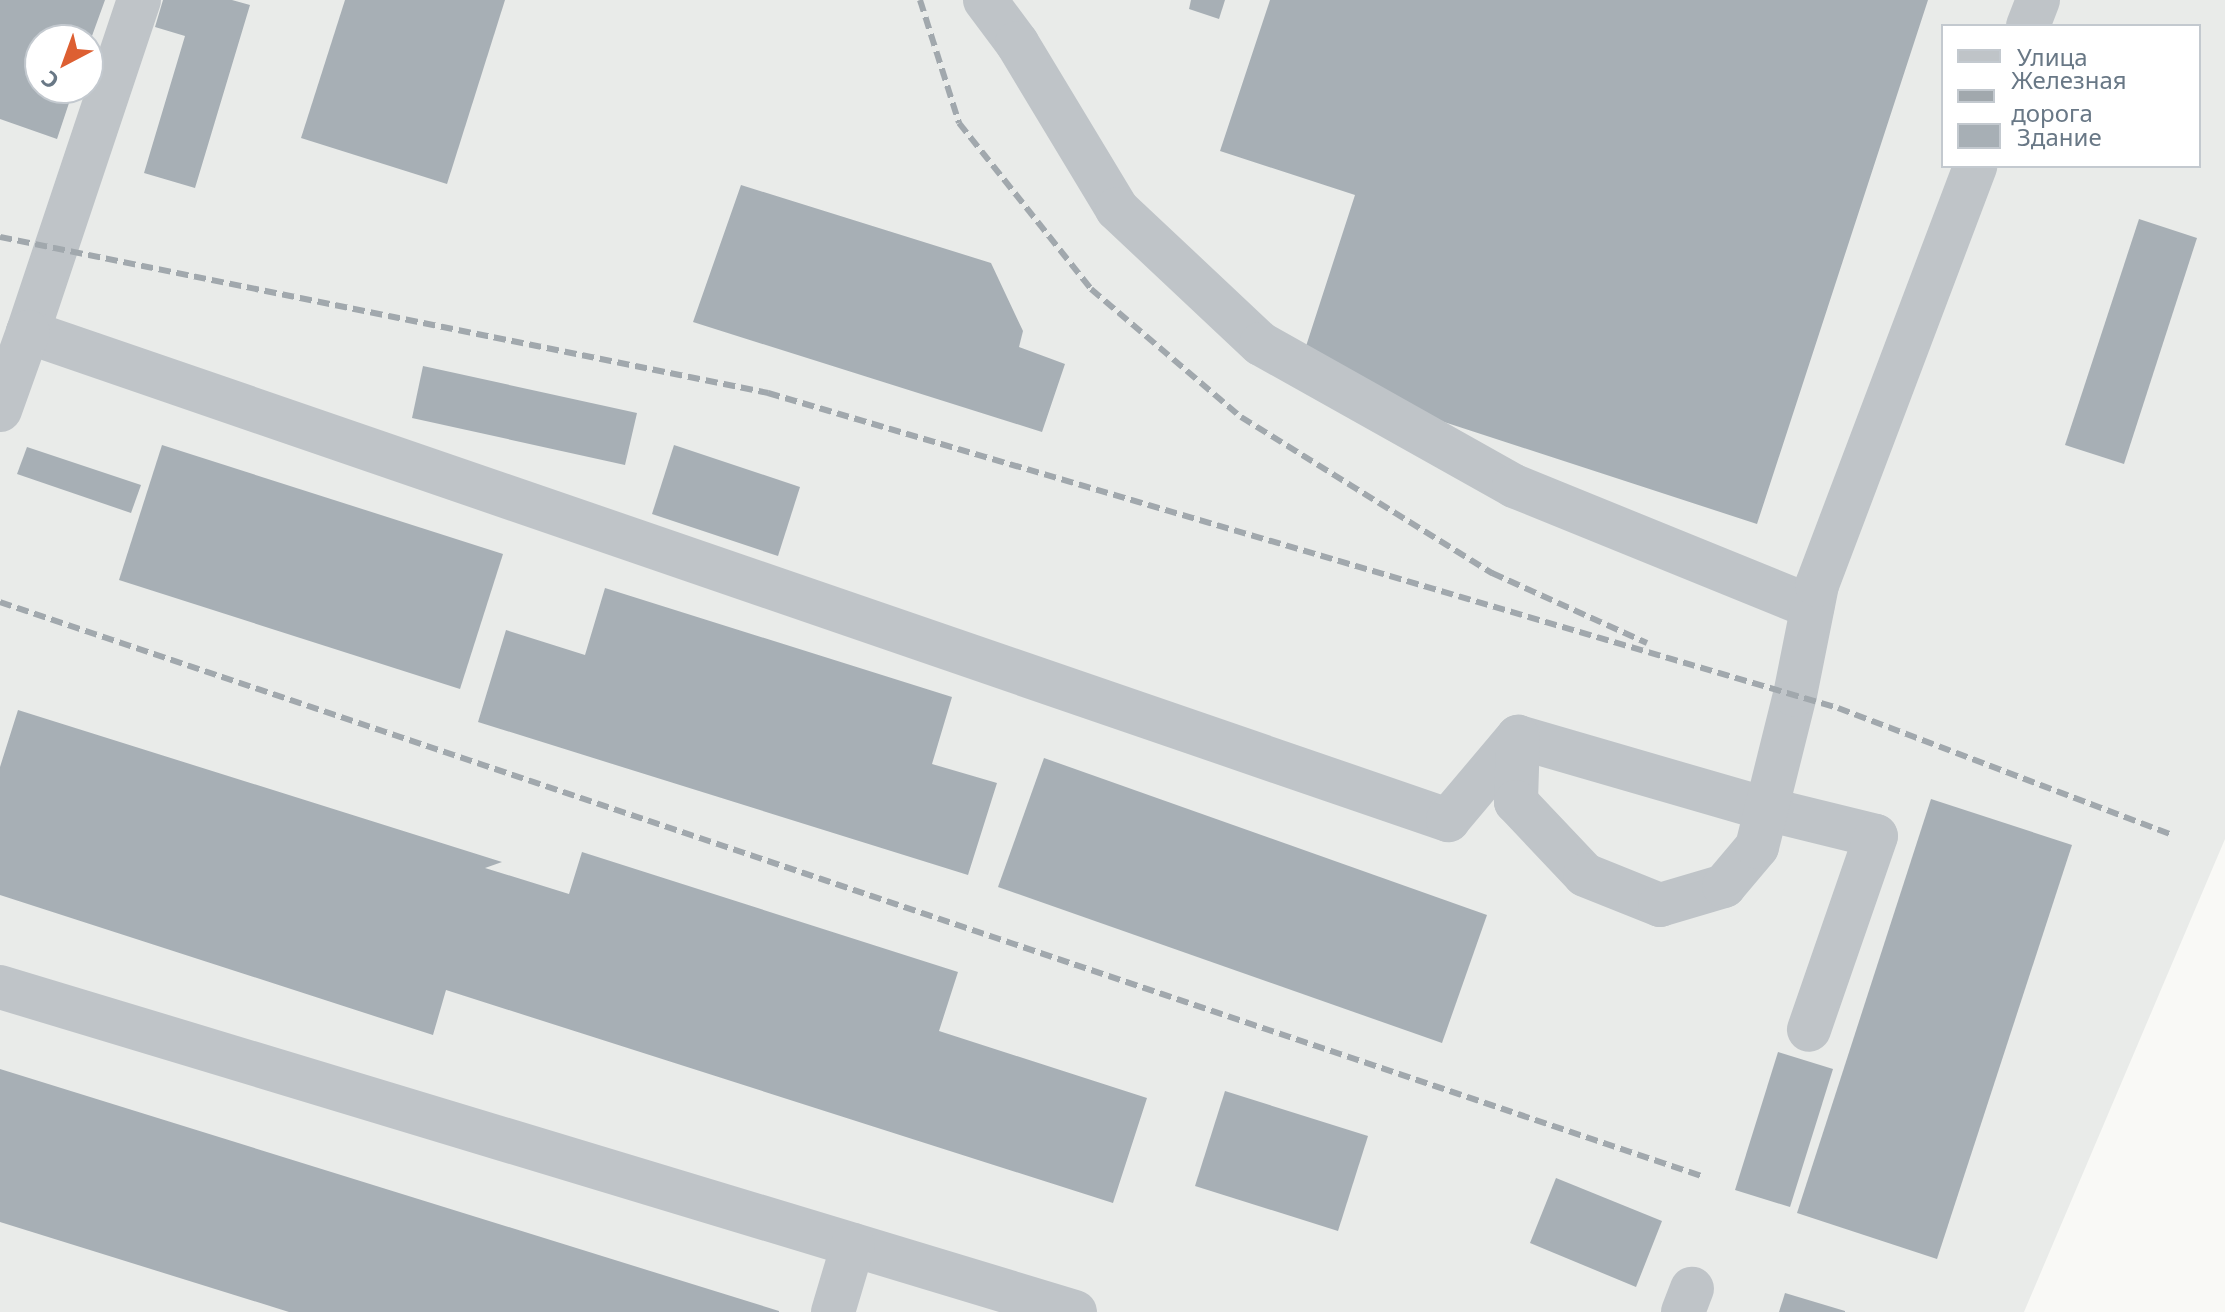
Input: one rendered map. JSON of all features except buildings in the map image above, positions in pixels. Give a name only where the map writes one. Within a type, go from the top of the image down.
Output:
[{"type":"lane","points":[[0,410],[139,0]]},
{"type":"lane","points":[[985,0],[1017,43],[1117,209],[1261,344],[1514,486],[1812,607]]},
{"type":"lane","points":[[2029,24],[2038,0]]},
{"type":"lane","points":[[1518,737],[1516,802],[1585,875],[1660,905],[1724,886],[1757,847],[1817,585],[1974,168]]},
{"type":"lane","points":[[28,332],[1448,820],[1518,737]]},
{"type":"lane","points":[[1518,737],[1766,809],[1876,836],[1809,1030]]},
{"type":"lane","points":[[0,987],[1075,1312]]},
{"type":"lane","points":[[833,1312],[853,1245]]},
{"type":"shaded area","points":[[0,0],[2225,0],[2225,839],[2024,1312],[0,1312]]},
{"type":"railway","points":[[920,0],[959,123],[1091,289],[1241,417],[1492,573],[1647,643]]},
{"type":"railway","points":[[0,237],[768,393],[1838,708],[2170,834]]},
{"type":"railway","points":[[0,602],[1702,1176]]}]
